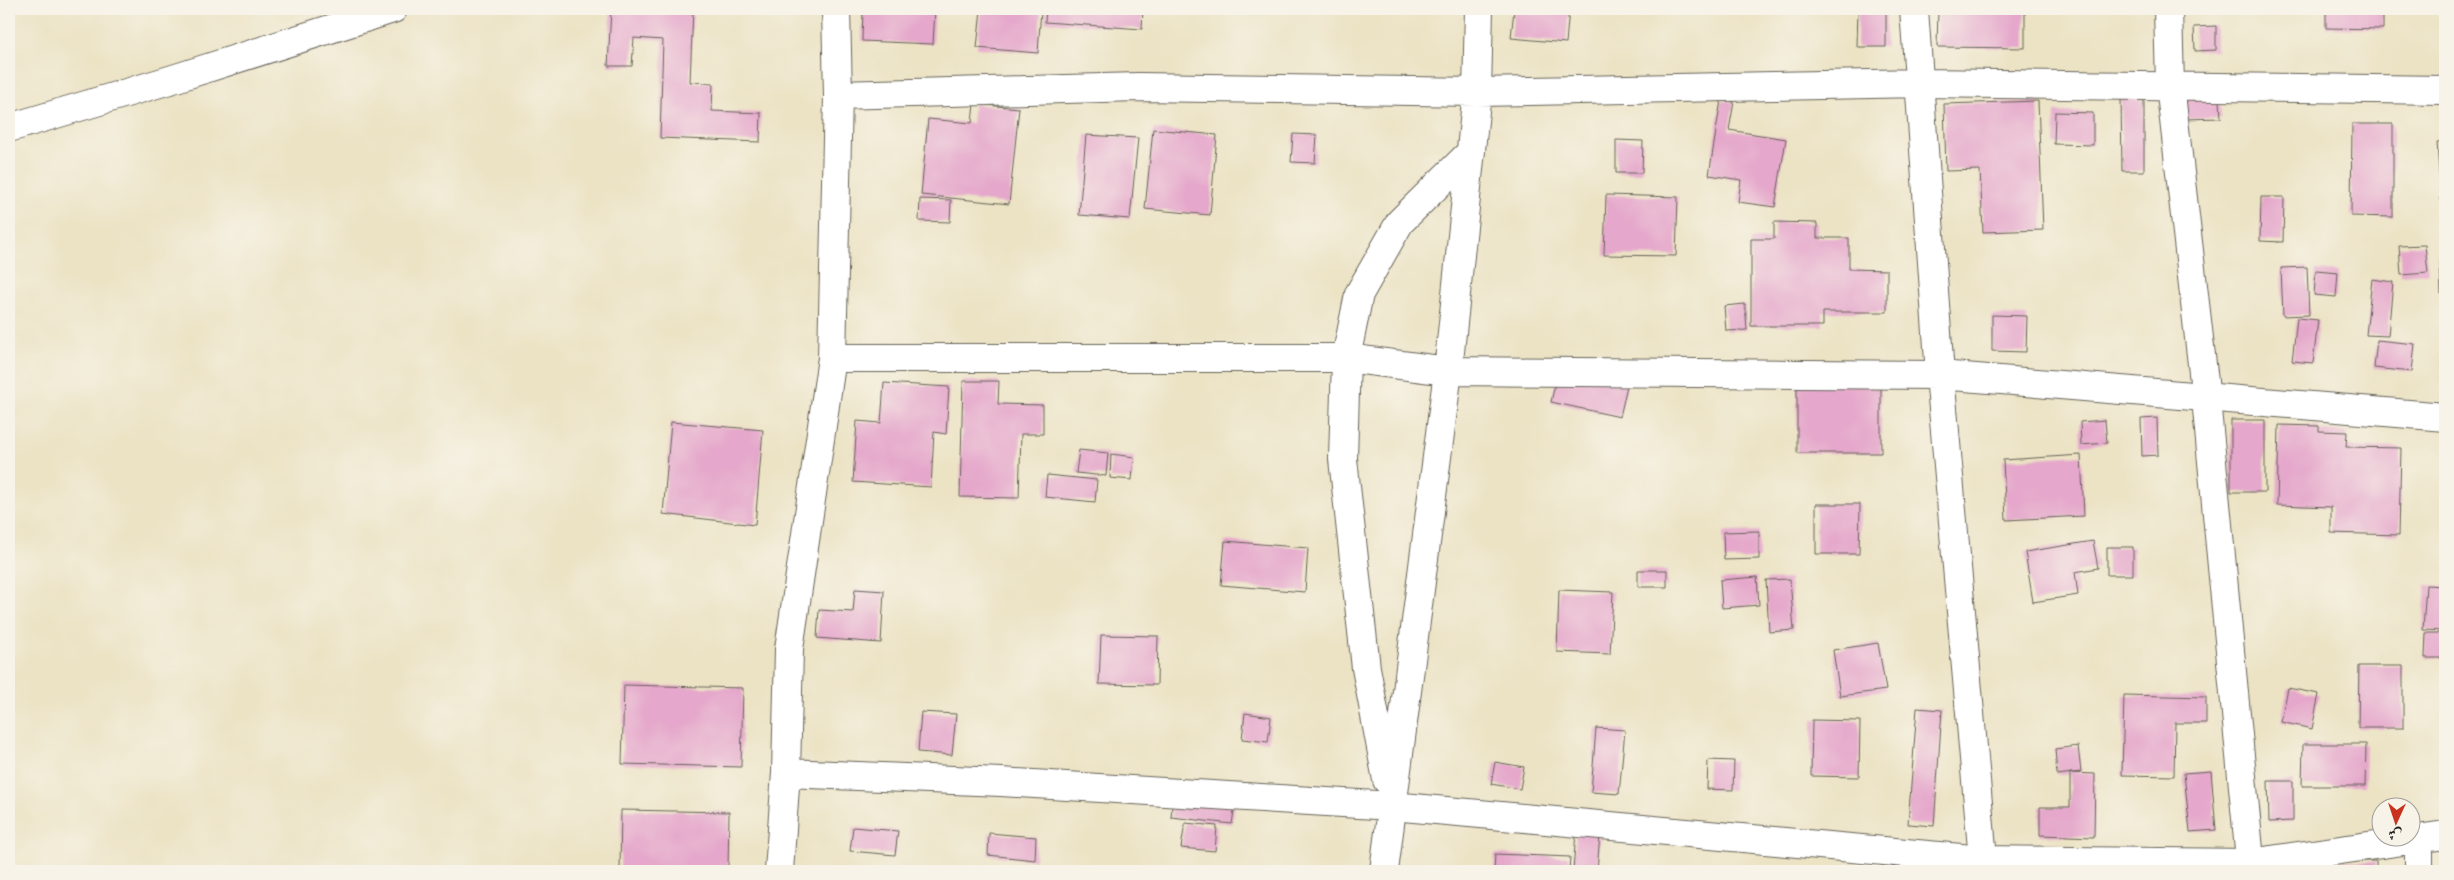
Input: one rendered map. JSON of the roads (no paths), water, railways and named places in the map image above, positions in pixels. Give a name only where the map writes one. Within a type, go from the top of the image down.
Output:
[{"type":"street","points":[[9,128],[173,79],[394,9]]},
{"type":"street","points":[[779,871],[786,773],[789,649],[832,358],[838,95],[836,9]]},
{"type":"street","points":[[1384,871],[1448,371],[1477,92],[1479,9]]},
{"type":"street","points":[[1914,9],[1940,375],[1984,866]]},
{"type":"street","points":[[2168,9],[2170,85],[2206,399],[2251,867]]},
{"type":"street","points":[[838,95],[1139,87],[1477,92],[1920,83],[2445,90]]},
{"type":"street","points":[[1392,806],[1366,668],[1343,459],[1346,358],[1359,294],[1400,222],[1470,152]]},
{"type":"street","points":[[832,358],[1346,358],[1448,371],[1940,375],[2206,399],[2445,417]]},
{"type":"street","points":[[786,773],[1000,782],[1392,806],[1984,866],[2251,867],[2372,847]]},
{"type":"street","points":[[2422,839],[2445,835]]},
{"type":"street","points":[[2418,848],[2419,871]]}]
